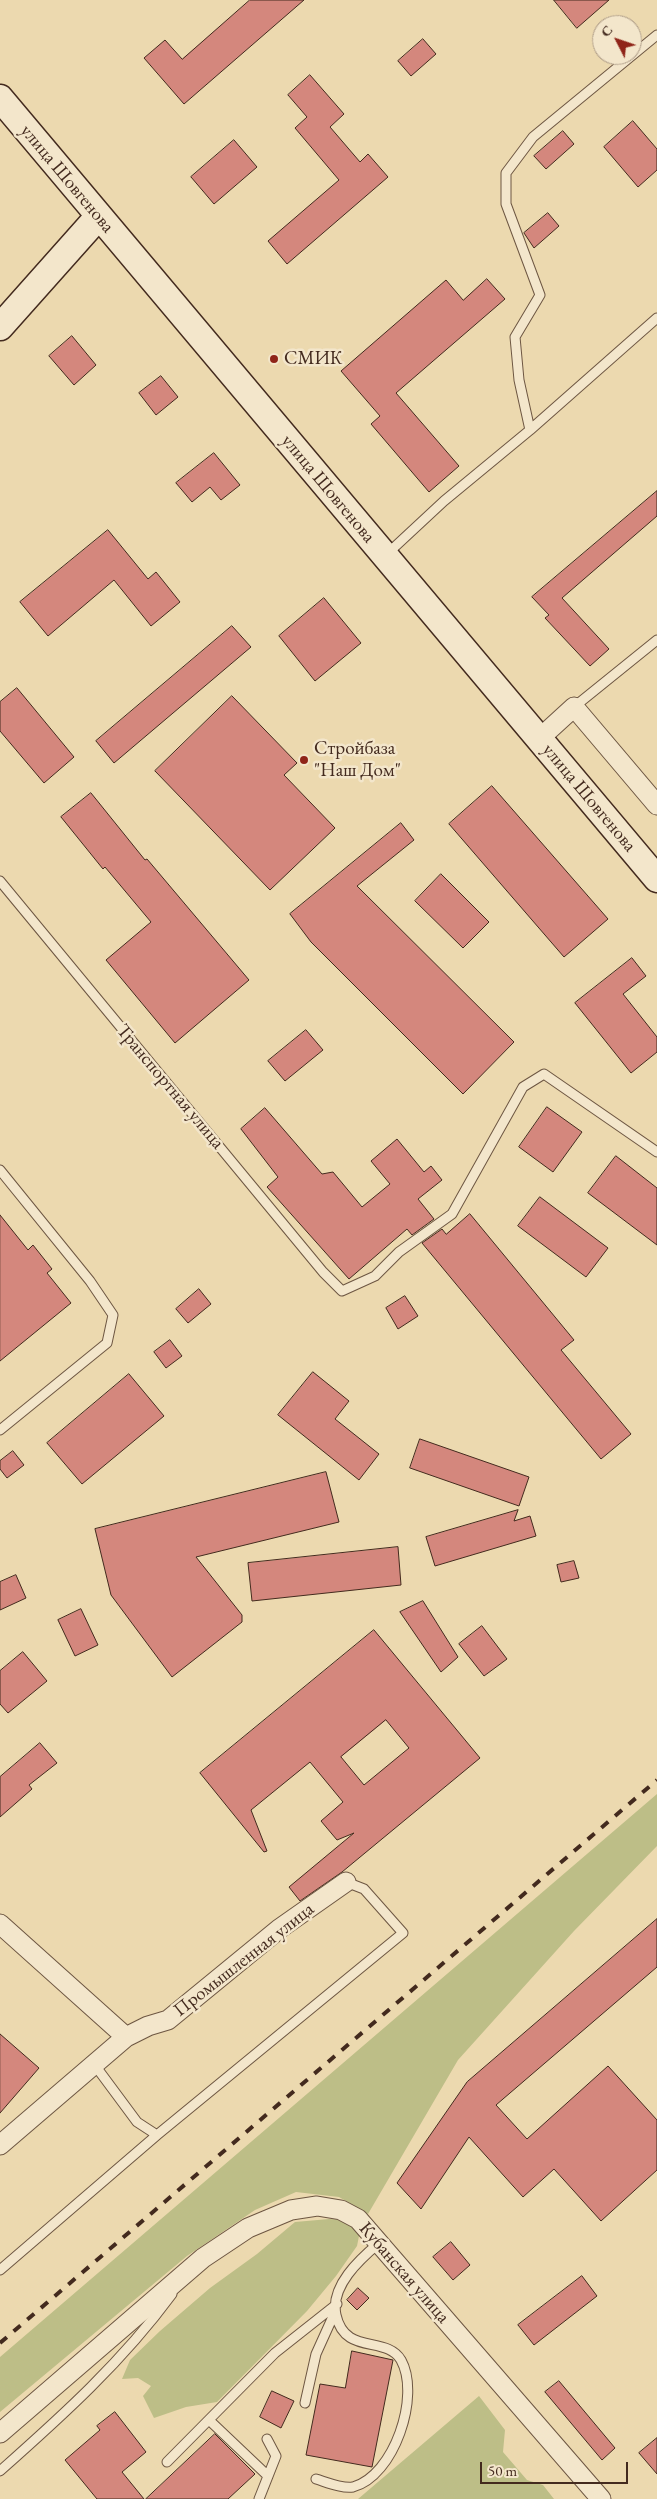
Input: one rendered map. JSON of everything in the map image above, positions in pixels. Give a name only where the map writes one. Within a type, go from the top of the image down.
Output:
[{"type":"street","name":"улица Шовгенова","points":[[0,98],[657,879]]},
{"type":"street","points":[[0,327],[98,216]]},
{"type":"street","points":[[539,738],[574,707],[657,805]]},
{"type":"street","name":"Промышленная улица","points":[[0,2144],[126,2037],[148,2026],[168,2020],[278,1929],[346,1882]]},
{"type":"street","points":[[0,1924],[126,2037]]},
{"type":"street","name":"Кубанская улица","points":[[0,2433],[191,2268],[248,2228],[291,2210],[317,2206],[341,2210],[358,2219],[601,2499]]},
{"type":"lane","points":[[530,430],[518,380],[515,337],[540,295],[506,204],[506,173],[533,138],[657,35]]},
{"type":"lane","points":[[385,556],[444,501],[530,430],[657,318]]},
{"type":"lane","points":[[574,707],[657,640]]},
{"type":"lane","name":"Транспортная улица","points":[[0,881],[323,1272],[342,1291],[375,1276],[399,1252],[452,1214],[522,1086],[544,1074],[657,1152]]},
{"type":"lane","points":[[0,1170],[90,1280],[113,1315],[107,1344],[0,1430]]},
{"type":"lane","points":[[0,2270],[157,2135],[403,1933],[364,1889],[346,1882]]},
{"type":"lane","points":[[94,2064],[137,2122],[157,2135]]},
{"type":"lane","points":[[305,2403],[316,2354],[336,2308],[346,2277],[361,2258],[379,2243]]},
{"type":"lane","points":[[0,2471],[78,2402],[112,2368],[150,2324],[191,2268]]},
{"type":"lane","points":[[167,2462],[275,2353],[336,2308]]},
{"type":"lane","points":[[316,2479],[351,2487],[369,2479],[384,2466],[395,2445],[407,2400],[406,2374],[400,2359],[389,2350],[360,2343],[347,2335],[339,2325],[336,2308]]},
{"type":"lane","points":[[209,2420],[268,2476]]},
{"type":"lane","points":[[259,2499],[276,2456],[267,2439]]},
{"type":"green space","points":[[657,1794],[657,1846],[574,1931],[458,2060],[368,2214],[339,2197],[296,2192],[255,2210],[187,2256],[0,2412],[0,2357]]},
{"type":"green space","points":[[329,2219],[346,2220],[360,2231],[357,2246],[336,2276],[307,2311],[217,2402],[186,2407],[154,2418],[143,2396],[151,2386],[138,2378],[122,2379],[130,2360],[210,2288],[257,2254],[295,2222]]},
{"type":"green space","points":[[479,2396],[505,2430],[503,2452],[527,2480],[543,2485],[554,2499],[358,2499]]},
{"type":"building","points":[[250,0],[304,0],[184,104],[144,58],[165,40],[182,59]]},
{"type":"building","points":[[554,0],[609,0],[577,28]]},
{"type":"building","points":[[423,39],[436,54],[411,76],[398,61]]},
{"type":"building","points":[[310,75],[344,114],[330,127],[360,162],[368,154],[388,177],[287,264],[268,241],[339,180],[295,128],[307,117],[288,95]]},
{"type":"building","points":[[633,121],[657,149],[657,170],[638,187],[604,147]]},
{"type":"building","points":[[563,131],[574,144],[546,169],[534,156]]},
{"type":"building","points":[[234,140],[257,167],[214,204],[191,177]]},
{"type":"building","points":[[548,213],[559,226],[534,248],[524,233]]},
{"type":"building","points":[[487,279],[505,299],[396,393],[459,466],[429,492],[371,424],[380,416],[341,371],[446,280],[463,300]]},
{"type":"building","points":[[72,336],[96,365],[74,385],[49,356]]},
{"type":"building","points":[[161,376],[178,397],[156,415],[139,393]]},
{"type":"building","points":[[214,453],[240,485],[221,500],[210,487],[192,502],[176,483]]},
{"type":"building","points":[[657,491],[657,516],[562,598],[609,649],[590,666],[545,618],[549,615],[532,597]]},
{"type":"building","points":[[108,530],[148,579],[156,572],[180,602],[151,626],[114,580],[48,636],[20,602]]},
{"type":"building","points":[[324,598],[361,643],[315,681],[279,636]]},
{"type":"building","points":[[232,626],[251,647],[114,763],[96,741]]},
{"type":"building","points":[[17,688],[74,757],[44,783],[0,731],[0,702]]},
{"type":"building","points":[[232,696],[297,763],[284,775],[335,828],[270,890],[155,771]]},
{"type":"building","points":[[492,786],[608,919],[564,957],[449,824]]},
{"type":"building","points":[[91,793],[145,860],[147,859],[249,980],[175,1043],[106,960],[151,922],[105,867],[103,869],[61,817]]},
{"type":"building","points":[[401,823],[414,840],[357,886],[514,1042],[463,1094],[311,942],[290,914]]},
{"type":"building","points":[[441,874],[489,922],[463,948],[415,901]]},
{"type":"building","points":[[632,958],[646,976],[623,994],[657,1037],[657,1052],[631,1073],[575,1003]]},
{"type":"building","points":[[306,1030],[323,1050],[285,1081],[268,1061]]},
{"type":"building","points":[[547,1107],[582,1132],[553,1172],[519,1147]]},
{"type":"building","points":[[265,1108],[322,1174],[333,1172],[362,1207],[390,1184],[371,1161],[397,1139],[424,1172],[431,1166],[442,1180],[418,1199],[434,1219],[412,1235],[407,1229],[349,1279],[267,1187],[278,1177],[241,1129]]},
{"type":"building","points":[[616,1156],[657,1188],[657,1245],[588,1193]]},
{"type":"building","points":[[540,1197],[608,1248],[586,1277],[518,1226]]},
{"type":"building","points":[[470,1214],[574,1340],[561,1350],[631,1434],[601,1459],[422,1243],[442,1229],[446,1234]]},
{"type":"building","points":[[0,1215],[28,1250],[33,1245],[52,1269],[47,1273],[71,1303],[0,1361]]},
{"type":"building","points":[[199,1289],[211,1304],[188,1323],[176,1309]]},
{"type":"building","points":[[405,1296],[418,1316],[398,1329],[386,1308]]},
{"type":"building","points":[[170,1340],[182,1356],[166,1368],[154,1352]]},
{"type":"building","points":[[313,1372],[349,1401],[335,1419],[379,1454],[359,1480],[278,1415]]},
{"type":"building","points":[[129,1374],[164,1416],[82,1484],[47,1443]]},
{"type":"building","points":[[420,1439],[529,1477],[519,1506],[410,1468]]},
{"type":"building","points":[[13,1451],[24,1465],[7,1478],[0,1469],[0,1461]]},
{"type":"building","points":[[326,1472],[339,1522],[196,1557],[242,1615],[242,1622],[172,1677],[111,1595],[95,1529]]},
{"type":"building","points":[[518,1510],[514,1521],[530,1516],[536,1536],[435,1566],[426,1537]]},
{"type":"building","points":[[398,1547],[401,1585],[252,1601],[248,1563]]},
{"type":"building","points":[[574,1561],[579,1578],[561,1582],[557,1565]]},
{"type":"building","points":[[16,1575],[26,1598],[0,1610],[0,1582]]},
{"type":"building","points":[[423,1601],[458,1657],[441,1672],[400,1612]]},
{"type":"building","points":[[81,1609],[98,1645],[75,1656],[58,1620]]},
{"type":"building","points":[[482,1626],[507,1659],[484,1676],[459,1644]]},
{"type":"building","points":[[374,1630],[480,1758],[342,1872],[300,1901],[289,1887],[354,1833],[337,1840],[321,1821],[343,1802],[310,1762],[251,1810],[267,1851],[264,1852],[200,1773]],"holes":[[[386,1720],[409,1748],[364,1785],[341,1757]]]},
{"type":"building","points":[[23,1652],[47,1681],[8,1713],[0,1704],[0,1671]]},
{"type":"building","points":[[40,1743],[57,1763],[29,1785],[32,1789],[0,1817],[0,1777]]},
{"type":"building","points":[[657,1919],[657,1967],[496,2105],[527,2139],[608,2066],[657,2120],[657,2170],[601,2221],[554,2169],[523,2197],[469,2137],[421,2209],[397,2183],[467,2082]]},
{"type":"building","points":[[0,2034],[39,2068],[0,2113]]},
{"type":"building","points":[[451,2242],[470,2265],[453,2280],[433,2257]]},
{"type":"building","points":[[582,2276],[597,2296],[534,2345],[518,2325]]},
{"type":"building","points":[[358,2288],[369,2298],[357,2310],[347,2300]]},
{"type":"building","points":[[352,2351],[393,2360],[372,2467],[306,2455],[320,2384],[345,2388]]},
{"type":"building","points":[[559,2381],[615,2448],[602,2460],[545,2392]]},
{"type":"building","points":[[272,2391],[294,2401],[281,2428],[260,2417]]},
{"type":"building","points":[[115,2412],[146,2452],[122,2472],[144,2499],[97,2499],[65,2460],[100,2430],[97,2426]]},
{"type":"building","points":[[215,2434],[255,2474],[228,2499],[146,2499]]},
{"type":"building","points":[[657,2438],[657,2474],[639,2453]]},
{"type":"railway","points":[[0,2343],[657,1780]]},
{"type":"place","name":"СМИК","points":[[274,359]]},
{"type":"place","name":"Стройбаза \"Наш Дом\"","points":[[304,760]]}]
